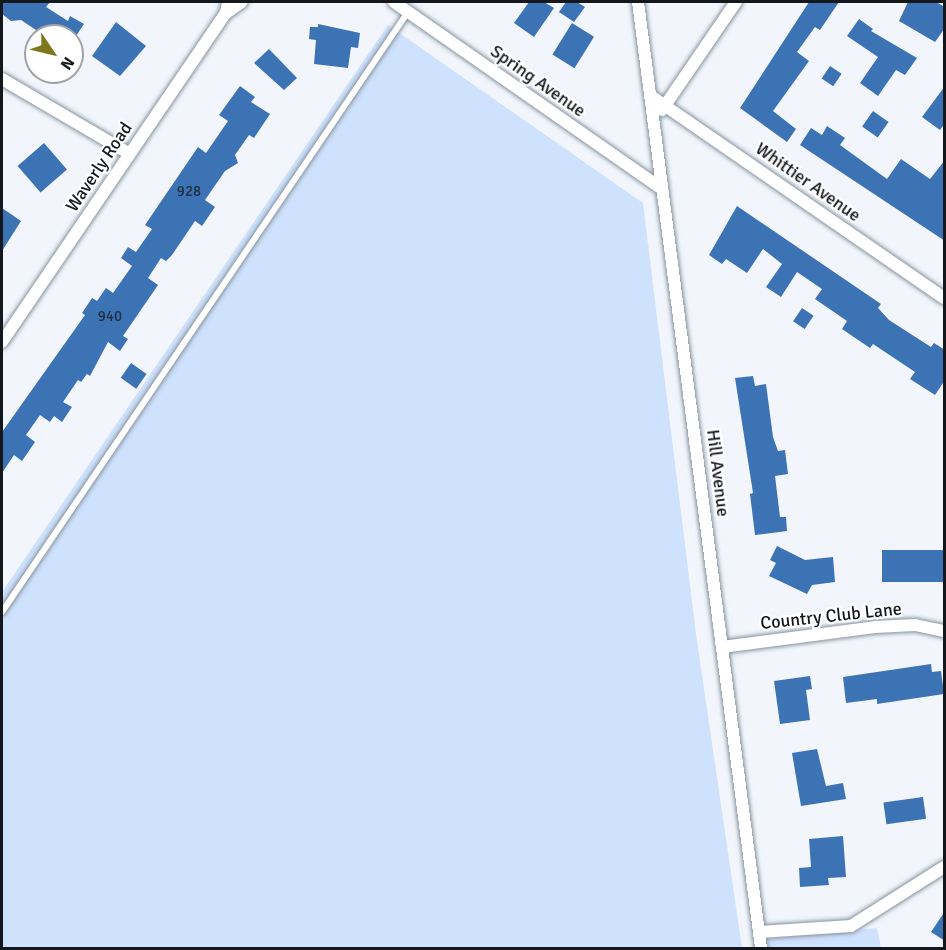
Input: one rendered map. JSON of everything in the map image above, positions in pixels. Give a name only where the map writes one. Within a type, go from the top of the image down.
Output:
[{"type":"street","name":"Waverly Road","points":[[2,342],[227,7],[242,2]]},
{"type":"street","name":"Spring Avenue","points":[[395,2],[662,189]]},
{"type":"street","name":"Hill Avenue","points":[[638,2],[761,948]]},
{"type":"street","points":[[654,121],[736,2]]},
{"type":"street","points":[[2,79],[130,154]]},
{"type":"street","name":"Whittier Avenue","points":[[651,96],[945,298]]},
{"type":"street","name":"Country Club Lane","points":[[722,647],[896,625],[945,631]]},
{"type":"street","points":[[759,932],[852,926],[945,867]]},
{"type":"lane","points":[[2,612],[408,12]]},
{"type":"shaded area","points":[[388,25],[643,203],[696,634],[742,948],[2,948],[2,592]]},
{"type":"shaded area","points":[[877,928],[881,948],[769,948],[767,939]]},
{"type":"building","points":[[2,2],[50,2],[46,7],[68,21],[70,16],[84,24],[27,24],[21,20],[11,21],[2,14]]},
{"type":"building","points":[[529,2],[544,2],[554,8],[534,37],[514,23]]},
{"type":"building","points":[[566,2],[577,2],[585,7],[574,22],[559,12]]},
{"type":"building","points":[[809,2],[839,2],[820,30],[815,27],[797,52],[809,61],[773,111],[796,129],[787,142],[740,108]]},
{"type":"building","points":[[908,2],[936,2],[945,7],[945,28],[935,42],[899,21]]},
{"type":"building","points":[[859,19],[873,29],[871,31],[917,58],[905,75],[896,70],[878,96],[860,83],[878,57],[847,36]]},
{"type":"building","points":[[116,22],[146,46],[120,76],[92,56]]},
{"type":"building","points":[[572,23],[594,37],[574,68],[552,54]]},
{"type":"building","points":[[318,24],[360,33],[358,48],[351,47],[348,68],[314,64],[316,40],[309,39],[310,27],[318,27]]},
{"type":"building","points":[[269,49],[297,78],[284,90],[254,63]]},
{"type":"building","points":[[830,66],[842,74],[833,86],[822,78]]},
{"type":"building","points":[[240,86],[255,97],[251,102],[270,114],[254,138],[249,135],[235,155],[238,163],[225,171],[205,200],[215,207],[202,226],[195,221],[166,261],[161,258],[148,278],[158,285],[123,336],[128,339],[120,351],[108,342],[90,376],[87,374],[81,382],[78,380],[63,402],[72,407],[62,422],[54,416],[50,422],[40,415],[26,435],[35,442],[22,461],[14,455],[2,473],[2,432],[85,315],[82,313],[92,298],[97,301],[106,288],[113,293],[132,266],[121,258],[128,247],[136,252],[152,229],[145,225],[198,147],[206,153],[228,121],[219,115]]},
{"type":"building","points":[[945,86],[945,123],[940,130],[922,117]]},
{"type":"building","points":[[873,111],[889,122],[878,137],[862,127]]},
{"type":"building","points":[[827,126],[845,138],[840,145],[887,179],[901,159],[930,179],[945,160],[945,241],[800,145],[811,128],[822,135]]},
{"type":"building","points":[[44,143],[67,169],[41,192],[18,166]]},
{"type":"building","points":[[737,206],[881,304],[878,308],[889,320],[931,347],[934,343],[945,350],[945,380],[935,395],[910,379],[915,372],[873,344],[870,348],[842,329],[847,321],[815,299],[822,289],[797,272],[781,297],[766,287],[782,264],[763,249],[747,273],[726,259],[722,264],[709,255]]},
{"type":"building","points":[[2,208],[21,221],[2,251]]},
{"type":"building","points":[[802,308],[814,316],[805,329],[793,321]]},
{"type":"building","points":[[131,363],[147,374],[136,389],[121,378]]},
{"type":"building","points":[[753,376],[755,386],[766,384],[773,437],[778,451],[785,450],[788,474],[775,476],[780,517],[786,517],[787,531],[755,535],[750,494],[753,493],[735,378]]},
{"type":"building","points":[[777,546],[805,560],[833,557],[835,582],[812,585],[807,594],[769,576],[776,563],[770,560]]},
{"type":"building","points":[[882,550],[944,550],[944,582],[882,582]]},
{"type":"building","points":[[931,664],[932,672],[941,671],[944,694],[877,704],[877,699],[846,703],[843,677]]},
{"type":"building","points":[[810,676],[812,689],[806,690],[810,720],[780,724],[774,681]]},
{"type":"building","points":[[817,749],[826,786],[843,783],[846,799],[801,806],[792,753]]},
{"type":"building","points":[[923,797],[926,819],[886,824],[883,803]]},
{"type":"building","points":[[843,836],[846,877],[828,878],[829,885],[800,887],[799,868],[811,867],[809,839]]},
{"type":"building","points":[[945,911],[945,941],[931,932]]}]
